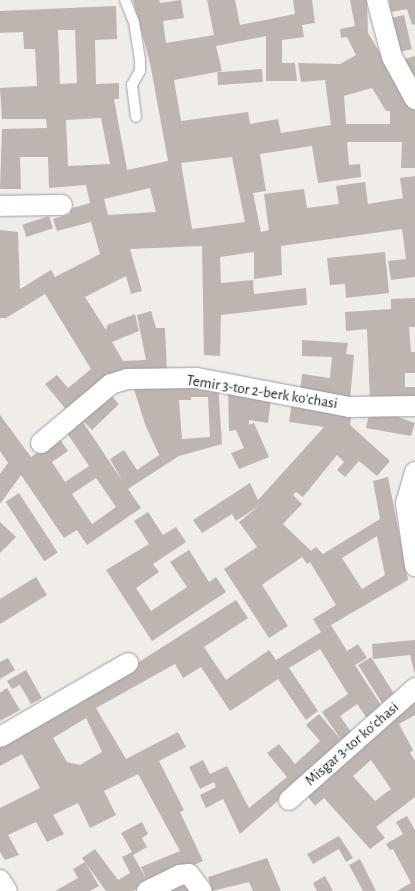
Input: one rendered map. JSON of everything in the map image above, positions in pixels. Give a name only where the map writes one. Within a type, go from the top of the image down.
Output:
[{"type":"street","points":[[378,0],[392,57],[415,99]]},
{"type":"street","points":[[0,206],[62,204]]},
{"type":"street","name":"Temir 3-tor 2-berk koʻchasi","points":[[41,442],[111,384],[127,379],[197,378],[349,407],[415,406]]},
{"type":"street","points":[[415,472],[406,504],[415,566]]},
{"type":"street","points":[[0,737],[128,662]]},
{"type":"street","name":"Misgar 3-tor koʻchasi","points":[[289,800],[415,688]]},
{"type":"street","points":[[147,891],[180,875],[189,874],[202,891]]},
{"type":"street","points":[[0,880],[7,891]]},
{"type":"lane","points":[[125,0],[134,22],[140,61],[140,71],[132,85],[136,117]]},
{"type":"building","points":[[133,0],[159,0],[160,3],[181,0],[184,18],[163,21],[166,43],[214,35],[207,0],[235,0],[240,25],[295,14],[293,0],[312,0],[315,23],[302,25],[304,37],[282,40],[282,63],[295,63],[297,81],[266,81],[266,36],[216,46],[222,71],[174,80],[181,121],[248,112],[250,124],[278,119],[281,133],[331,125],[325,80],[301,82],[298,63],[340,64],[356,55],[347,37],[341,38],[340,29],[355,26],[350,0],[367,0],[368,33],[415,111],[415,168],[401,168],[402,142],[347,142],[349,165],[360,164],[361,177],[318,183],[312,146],[260,154],[266,191],[253,193],[261,232],[269,230],[264,194],[304,189],[307,208],[339,204],[336,186],[365,182],[368,204],[403,198],[400,178],[415,176],[415,277],[391,280],[388,261],[406,259],[402,229],[281,246],[282,275],[254,279],[254,252],[220,257],[221,283],[253,280],[254,294],[306,288],[307,305],[221,315],[220,356],[204,355],[202,246],[130,249],[142,291],[131,294],[126,276],[85,297],[106,330],[107,325],[135,314],[139,331],[112,342],[123,361],[146,360],[137,315],[151,311],[156,328],[165,328],[167,372],[116,375],[69,413],[45,384],[57,375],[68,388],[91,369],[45,294],[6,318],[0,318],[0,230],[18,232],[20,289],[51,270],[55,277],[100,254],[91,222],[57,231],[53,219],[70,214],[69,209],[90,203],[86,185],[49,188],[48,157],[20,157],[21,189],[0,189],[2,129],[47,128],[46,119],[2,119],[0,88],[37,86],[35,49],[24,49],[23,32],[0,33],[0,11],[116,6],[117,39],[95,40],[96,84],[119,83],[119,99],[114,99],[127,170],[168,161],[150,63]],"holes":[[[58,30],[75,30],[77,83],[60,84]],[[372,88],[386,111],[390,111],[390,124],[346,124],[344,96]],[[101,118],[110,164],[68,166],[66,120]],[[232,157],[245,222],[192,229],[181,163]],[[150,188],[156,212],[108,215],[104,199]]]},
{"type":"building","points":[[389,0],[415,0],[415,24],[412,25],[407,9],[391,12]]},
{"type":"building","points":[[404,15],[412,49],[394,53],[386,19]]},
{"type":"building","points":[[415,56],[415,85],[401,60]]},
{"type":"building","points":[[262,69],[263,82],[218,85],[217,72]]},
{"type":"building","points":[[49,216],[53,228],[26,237],[22,225]]},
{"type":"building","points":[[385,252],[389,293],[346,298],[345,284],[330,285],[327,258]]},
{"type":"building","points":[[415,298],[415,327],[409,327],[411,352],[415,352],[415,373],[405,373],[405,387],[415,387],[415,401],[370,402],[367,329],[346,331],[345,312],[391,309],[391,299]]},
{"type":"building","points":[[302,340],[348,343],[346,354],[354,355],[350,400],[300,393],[302,374],[330,378],[332,357],[302,356]]},
{"type":"building","points":[[218,384],[222,444],[179,456],[128,489],[141,508],[87,545],[77,530],[64,538],[21,475],[0,504],[0,474],[8,463],[0,451],[0,415],[31,457],[59,438],[68,451],[52,462],[65,482],[89,466],[65,430],[109,393],[119,404],[92,430],[81,419],[123,482],[110,459],[124,450],[137,470],[159,455],[145,424],[133,386]],"holes":[[[191,397],[208,397],[210,437],[182,439],[179,400],[191,400]],[[96,478],[116,507],[92,524],[72,494]]]},
{"type":"building","points":[[228,392],[271,399],[268,423],[249,420],[249,425],[254,423],[269,457],[239,469],[231,453],[244,448],[236,430],[229,431]]},
{"type":"building","points":[[292,402],[352,411],[350,425],[390,461],[377,476],[359,461],[345,477],[337,470],[344,462],[337,455],[303,497],[296,492],[293,495],[302,504],[283,524],[311,551],[316,547],[323,554],[380,519],[373,481],[388,477],[408,580],[331,625],[347,651],[358,644],[367,658],[355,665],[384,710],[369,721],[357,704],[340,716],[353,735],[240,834],[223,799],[206,808],[200,795],[216,787],[214,782],[200,789],[189,767],[203,760],[210,774],[227,766],[249,808],[287,777],[267,753],[279,744],[295,764],[320,741],[306,725],[319,714],[342,741],[322,712],[348,694],[320,649],[289,668],[318,711],[306,720],[278,679],[230,711],[201,667],[183,678],[175,664],[96,708],[126,759],[178,732],[186,747],[159,761],[184,810],[180,812],[203,861],[133,891],[106,891],[82,858],[95,849],[118,880],[130,873],[122,857],[132,852],[121,833],[142,822],[148,834],[142,838],[147,847],[133,855],[147,880],[141,867],[180,851],[138,774],[104,791],[116,815],[90,828],[78,803],[53,815],[64,834],[47,842],[36,822],[8,835],[19,855],[5,860],[0,852],[0,808],[40,788],[22,754],[0,766],[0,743],[117,676],[236,600],[248,618],[204,647],[226,680],[269,650],[276,660],[321,632],[313,619],[336,605],[310,562],[307,564],[302,557],[262,585],[288,626],[269,638],[224,569],[257,547],[239,522],[260,505],[236,521],[232,514],[202,533],[193,520],[250,483],[258,500],[324,427],[289,422]],"holes":[[[377,536],[385,575],[362,589],[342,558]],[[86,718],[102,752],[80,765],[67,762],[53,738]]]},
{"type":"building","points":[[369,414],[395,416],[415,423],[411,436],[366,428]]},
{"type":"building","points":[[19,493],[58,553],[44,561],[6,502]]},
{"type":"building","points":[[148,512],[163,535],[176,527],[186,542],[153,564],[159,572],[136,588],[151,611],[187,587],[170,562],[189,550],[209,582],[216,577],[226,592],[152,641],[106,570],[149,544],[134,521]]},
{"type":"building","points":[[0,522],[16,537],[0,553]]},
{"type":"building","points":[[36,577],[47,595],[0,624],[0,599]]},
{"type":"building","points":[[415,640],[415,675],[410,655],[373,659],[372,644]]},
{"type":"building","points":[[371,657],[398,700],[385,708],[358,665]]},
{"type":"building","points":[[8,658],[15,670],[0,679],[0,662]]},
{"type":"building","points":[[26,670],[42,698],[31,704],[20,685],[12,689],[7,681]]},
{"type":"building","points":[[7,688],[20,710],[0,721],[0,693]]},
{"type":"building","points":[[415,701],[415,715],[399,724],[413,750],[410,753],[415,761],[415,797],[376,827],[385,838],[370,849],[324,798],[315,806],[306,794],[394,714]],"holes":[[[371,760],[391,789],[375,801],[353,776]]]},
{"type":"building","points":[[407,816],[415,830],[415,891],[397,891],[411,883],[393,849],[390,850],[386,844],[403,834],[396,822]]},
{"type":"building","points":[[339,836],[353,858],[346,862],[339,849],[313,864],[307,854]]},
{"type":"building","points":[[267,858],[281,891],[253,891],[249,882],[212,891],[208,877]]},
{"type":"building","points":[[360,859],[376,891],[363,891],[349,865]]},
{"type":"building","points":[[85,862],[99,886],[90,891],[55,891],[78,878],[73,869]]},
{"type":"building","points":[[325,876],[333,891],[317,891],[313,883]]},
{"type":"building","points":[[177,881],[188,885],[191,891],[157,891]]}]
